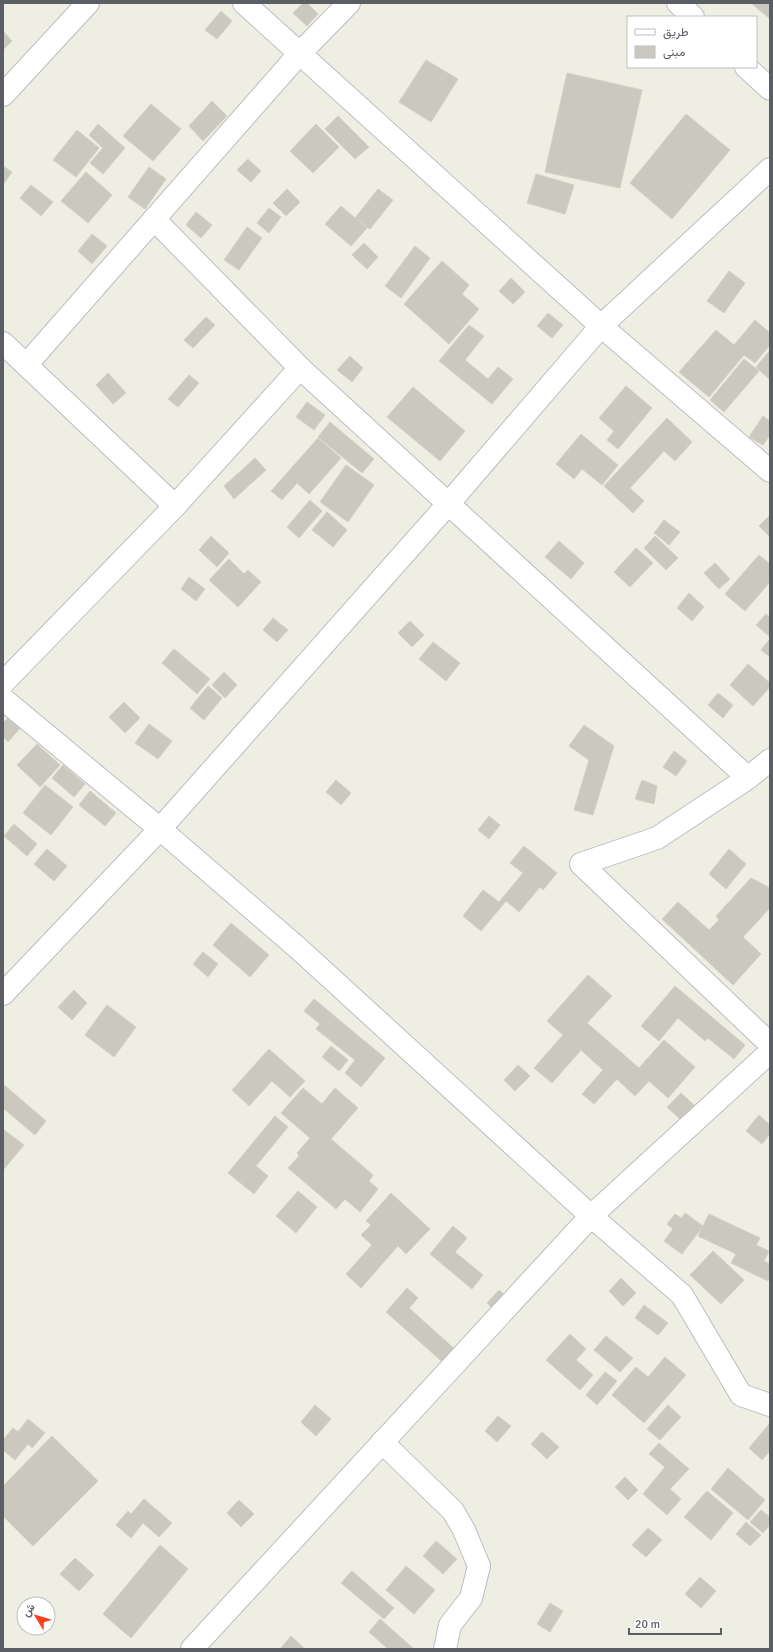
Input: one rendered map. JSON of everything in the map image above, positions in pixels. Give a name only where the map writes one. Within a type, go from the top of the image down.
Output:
[{"type":"street","points":[[3,95],[88,3]]},
{"type":"street","points":[[244,3],[601,326],[770,471]]},
{"type":"street","points":[[27,364],[300,53],[349,3]]},
{"type":"street","points":[[678,3],[692,16]]},
{"type":"street","points":[[747,68],[770,89]]},
{"type":"street","points":[[3,994],[160,829],[449,503],[601,326],[770,169]]},
{"type":"street","points":[[154,219],[300,368],[748,778]]},
{"type":"street","points":[[3,343],[27,364],[175,506]]},
{"type":"street","points":[[3,682],[175,506],[300,368]]},
{"type":"street","points":[[3,699],[160,829],[299,950],[591,1216],[682,1295],[741,1395],[770,1405]]},
{"type":"street","points":[[770,760],[748,778],[656,838],[581,864],[770,1044]]},
{"type":"street","points":[[192,1649],[591,1216],[770,1052]]},
{"type":"street","points":[[382,1442],[453,1511],[464,1530],[479,1566],[471,1598],[450,1625],[445,1649]]},
{"type":"building","points":[[303,3],[307,3],[318,14],[307,26],[293,13]]},
{"type":"building","points":[[751,3],[770,3],[770,19]]},
{"type":"building","points":[[221,11],[232,21],[217,39],[205,30]]},
{"type":"building","points":[[3,31],[12,41],[3,50]]},
{"type":"building","points":[[426,60],[458,79],[431,122],[399,102]]},
{"type":"building","points":[[567,73],[642,90],[620,188],[545,172]]},
{"type":"building","points":[[212,101],[227,116],[203,141],[189,126]]},
{"type":"building","points":[[151,104],[181,129],[153,161],[123,136]]},
{"type":"building","points":[[686,114],[730,150],[672,219],[630,183]]},
{"type":"building","points":[[338,116],[369,147],[355,159],[325,129]]},
{"type":"building","points":[[98,124],[125,148],[103,174],[90,163],[103,148],[89,135]]},
{"type":"building","points":[[316,124],[339,147],[313,173],[290,151]]},
{"type":"building","points":[[77,130],[99,148],[76,177],[53,160]]},
{"type":"building","points":[[248,159],[261,171],[251,182],[237,170]]},
{"type":"building","points":[[3,166],[12,172],[3,185]]},
{"type":"building","points":[[149,167],[166,179],[145,209],[128,197]]},
{"type":"building","points":[[86,172],[112,195],[88,223],[61,201]]},
{"type":"building","points":[[536,174],[574,185],[565,214],[527,203]]},
{"type":"building","points":[[31,185],[53,202],[41,216],[20,198]]},
{"type":"building","points":[[287,189],[300,202],[286,216],[273,203]]},
{"type":"building","points":[[378,189],[393,200],[370,229],[355,218]]},
{"type":"building","points":[[341,206],[367,228],[351,246],[325,224]]},
{"type":"building","points":[[269,208],[281,217],[269,233],[257,223]]},
{"type":"building","points":[[196,212],[212,225],[201,238],[186,225]]},
{"type":"building","points":[[247,227],[262,238],[239,270],[224,260]]},
{"type":"building","points":[[92,234],[107,246],[92,264],[78,251]]},
{"type":"building","points":[[364,243],[378,257],[367,269],[352,255]]},
{"type":"building","points":[[415,246],[430,258],[401,298],[385,286]]},
{"type":"building","points":[[442,261],[469,285],[462,294],[479,309],[449,344],[404,304]]},
{"type":"building","points":[[729,271],[745,283],[724,313],[707,301]]},
{"type":"building","points":[[511,278],[525,292],[513,304],[499,291]]},
{"type":"building","points":[[548,313],[563,325],[552,338],[537,326]]},
{"type":"building","points":[[206,317],[215,325],[193,348],[184,340]]},
{"type":"building","points":[[755,320],[770,333],[770,345],[755,363],[744,355],[709,397],[679,372],[716,330],[734,345]]},
{"type":"building","points":[[469,325],[484,336],[465,360],[488,379],[498,367],[513,379],[492,404],[439,361]]},
{"type":"building","points":[[770,350],[770,380],[756,367]]},
{"type":"building","points":[[350,356],[363,368],[352,382],[337,370]]},
{"type":"building","points":[[744,359],[759,371],[724,412],[710,400]]},
{"type":"building","points":[[108,373],[126,393],[113,404],[96,385]]},
{"type":"building","points":[[189,375],[199,383],[178,407],[168,399]]},
{"type":"building","points":[[626,386],[652,408],[618,449],[607,440],[614,431],[599,418]]},
{"type":"building","points":[[413,387],[465,431],[440,461],[387,417]]},
{"type":"building","points":[[307,402],[325,415],[314,430],[296,417]]},
{"type":"building","points":[[763,416],[770,421],[770,435],[763,445],[749,437]]},
{"type":"building","points":[[667,418],[692,442],[675,461],[664,451],[630,488],[644,501],[633,513],[604,486]]},
{"type":"building","points":[[330,422],[374,459],[362,473],[318,437]]},
{"type":"building","points":[[581,434],[618,465],[602,485],[582,469],[574,479],[556,464]]},
{"type":"building","points":[[318,438],[341,458],[309,494],[297,483],[282,500],[271,491]]},
{"type":"building","points":[[255,458],[266,470],[234,499],[224,486]]},
{"type":"building","points":[[346,465],[374,485],[348,522],[320,502]]},
{"type":"building","points":[[310,500],[322,511],[299,538],[287,527]]},
{"type":"building","points":[[327,512],[347,530],[333,547],[312,530]]},
{"type":"building","points":[[770,515],[770,537],[759,526]]},
{"type":"building","points":[[664,520],[680,532],[669,545],[654,533]]},
{"type":"building","points":[[211,536],[229,553],[217,567],[199,550]]},
{"type":"building","points":[[655,536],[678,558],[666,570],[644,548]]},
{"type":"building","points":[[559,541],[584,563],[571,579],[545,557]]},
{"type":"building","points":[[636,548],[653,563],[630,587],[614,572]]},
{"type":"building","points":[[759,555],[770,564],[770,582],[745,611],[725,594]]},
{"type":"building","points":[[229,559],[244,574],[248,570],[261,582],[238,607],[209,580]]},
{"type":"building","points":[[715,563],[730,579],[719,589],[704,573]]},
{"type":"building","points":[[189,577],[205,589],[196,601],[181,589]]},
{"type":"building","points":[[689,593],[704,607],[692,621],[677,608]]},
{"type":"building","points":[[766,614],[770,617],[770,637],[756,625]]},
{"type":"building","points":[[273,618],[288,630],[277,642],[263,630]]},
{"type":"building","points":[[410,621],[424,635],[412,647],[398,633]]},
{"type":"building","points":[[770,639],[770,657],[761,650]]},
{"type":"building","points":[[433,642],[460,663],[446,681],[419,659]]},
{"type":"building","points":[[174,649],[210,679],[197,694],[162,663]]},
{"type":"building","points":[[748,664],[770,683],[770,687],[753,706],[730,685]]},
{"type":"building","points":[[224,672],[237,685],[225,698],[212,685]]},
{"type":"building","points":[[208,686],[222,698],[204,720],[190,708]]},
{"type":"building","points":[[718,693],[733,705],[723,718],[708,705]]},
{"type":"building","points":[[124,702],[140,718],[125,733],[109,717]]},
{"type":"building","points":[[10,716],[21,727],[8,742],[3,737],[3,723]]},
{"type":"building","points":[[149,724],[172,741],[158,759],[135,743]]},
{"type":"building","points":[[584,725],[614,746],[593,815],[574,810],[589,760],[569,746]]},
{"type":"building","points":[[37,744],[60,765],[40,787],[17,765]]},
{"type":"building","points":[[674,751],[687,761],[676,776],[663,767]]},
{"type":"building","points":[[63,765],[85,784],[74,797],[52,778]]},
{"type":"building","points":[[336,780],[351,793],[341,805],[326,792]]},
{"type":"building","points":[[642,780],[657,786],[654,804],[635,799]]},
{"type":"building","points":[[45,785],[73,807],[51,835],[23,813]]},
{"type":"building","points":[[90,791],[116,813],[105,826],[79,805]]},
{"type":"building","points":[[489,816],[500,825],[489,839],[478,830]]},
{"type":"building","points":[[14,824],[37,844],[27,856],[4,836]]},
{"type":"building","points":[[524,846],[557,873],[543,890],[540,887],[519,912],[506,901],[481,931],[463,916],[483,890],[499,902],[523,873],[510,863]]},
{"type":"building","points":[[47,849],[67,866],[54,881],[34,864]]},
{"type":"building","points":[[729,849],[746,864],[726,889],[709,874]]},
{"type":"building","points":[[751,878],[770,888],[770,908],[743,937],[761,954],[733,985],[662,919],[678,902],[709,930],[719,920],[716,916]]},
{"type":"building","points":[[231,923],[269,955],[250,977],[213,945]]},
{"type":"building","points":[[203,952],[218,964],[208,977],[193,964]]},
{"type":"building","points":[[588,975],[612,996],[587,1023],[639,1068],[664,1040],[695,1067],[668,1098],[649,1081],[635,1096],[617,1079],[594,1104],[582,1094],[603,1070],[581,1050],[552,1083],[534,1068],[563,1035],[547,1021]]},
{"type":"building","points":[[675,986],[745,1045],[734,1059],[708,1038],[705,1041],[678,1018],[659,1041],[641,1026]]},
{"type":"building","points":[[74,990],[87,1003],[72,1020],[58,1007]]},
{"type":"building","points":[[314,999],[385,1058],[361,1087],[345,1073],[355,1060],[316,1029],[320,1024],[304,1011]]},
{"type":"building","points":[[107,1005],[136,1027],[114,1057],[85,1035]]},
{"type":"building","points":[[331,1046],[348,1060],[339,1071],[322,1057]]},
{"type":"building","points":[[269,1049],[305,1081],[290,1097],[272,1081],[249,1106],[232,1090]]},
{"type":"building","points":[[518,1065],[530,1076],[515,1091],[504,1080]]},
{"type":"building","points":[[3,1084],[46,1121],[35,1135],[3,1108]]},
{"type":"building","points":[[303,1088],[322,1104],[335,1088],[358,1108],[331,1139],[373,1175],[369,1181],[378,1189],[360,1212],[345,1199],[336,1209],[288,1168],[299,1156],[297,1153],[310,1138],[281,1113]]},
{"type":"building","points":[[681,1093],[695,1106],[681,1120],[667,1107]]},
{"type":"building","points":[[759,1115],[770,1125],[770,1134],[762,1144],[746,1131]]},
{"type":"building","points":[[275,1116],[288,1127],[256,1166],[268,1176],[254,1194],[228,1173]]},
{"type":"building","points":[[3,1129],[24,1145],[4,1169],[3,1168]]},
{"type":"building","points":[[298,1191],[317,1207],[296,1233],[276,1216]]},
{"type":"building","points":[[391,1193],[430,1229],[406,1254],[398,1246],[361,1288],[346,1274],[372,1245],[361,1235],[371,1225],[366,1221]]},
{"type":"building","points":[[685,1213],[703,1226],[682,1254],[664,1241],[673,1229],[667,1224],[675,1214],[682,1218]]},
{"type":"building","points":[[709,1214],[760,1238],[756,1245],[769,1251],[764,1261],[770,1264],[770,1277],[768,1281],[731,1263],[736,1254],[698,1236]]},
{"type":"building","points":[[453,1226],[467,1238],[455,1252],[483,1275],[472,1289],[430,1254]]},
{"type":"building","points":[[713,1251],[744,1280],[721,1304],[690,1275]]},
{"type":"building","points":[[621,1278],[636,1293],[623,1306],[609,1291]]},
{"type":"building","points":[[407,1288],[418,1298],[409,1308],[459,1353],[447,1366],[386,1312]]},
{"type":"building","points":[[499,1290],[510,1300],[497,1313],[487,1303]]},
{"type":"building","points":[[644,1305],[668,1323],[658,1335],[635,1318]]},
{"type":"building","points":[[570,1334],[586,1349],[576,1360],[593,1375],[580,1390],[546,1360]]},
{"type":"building","points":[[606,1336],[633,1358],[620,1372],[594,1350]]},
{"type":"building","points":[[665,1357],[686,1375],[644,1423],[612,1395],[636,1367],[648,1377]]},
{"type":"building","points":[[605,1372],[617,1381],[597,1405],[586,1395]]},
{"type":"building","points":[[315,1405],[331,1419],[316,1436],[301,1422]]},
{"type":"building","points":[[668,1405],[681,1417],[660,1440],[647,1429]]},
{"type":"building","points":[[498,1416],[511,1426],[497,1442],[485,1431]]},
{"type":"building","points":[[28,1419],[45,1433],[32,1448],[28,1444],[15,1460],[3,1450],[3,1440],[13,1428],[18,1432]]},
{"type":"building","points":[[770,1423],[770,1451],[762,1460],[749,1448]]},
{"type":"building","points":[[542,1432],[559,1447],[547,1459],[531,1444]]},
{"type":"building","points":[[52,1436],[98,1481],[33,1546],[3,1516],[3,1486]]},
{"type":"building","points":[[659,1443],[689,1469],[670,1489],[681,1499],[667,1515],[643,1494],[665,1467],[649,1454]]},
{"type":"building","points":[[728,1468],[765,1500],[748,1520],[711,1489]]},
{"type":"building","points":[[625,1477],[638,1490],[628,1500],[615,1487]]},
{"type":"building","points":[[707,1491],[733,1513],[711,1540],[684,1517]]},
{"type":"building","points":[[144,1499],[172,1523],[159,1537],[143,1523],[131,1538],[116,1525],[128,1511],[131,1514]]},
{"type":"building","points":[[239,1500],[254,1514],[241,1527],[227,1513]]},
{"type":"building","points":[[761,1510],[770,1517],[770,1525],[763,1533],[750,1522]]},
{"type":"building","points":[[746,1522],[761,1535],[750,1546],[736,1534]]},
{"type":"building","points":[[648,1528],[662,1540],[646,1557],[632,1545]]},
{"type":"building","points":[[436,1541],[457,1559],[443,1574],[423,1556]]},
{"type":"building","points":[[160,1545],[188,1569],[131,1638],[103,1614]]},
{"type":"building","points":[[75,1558],[94,1575],[79,1591],[60,1574]]},
{"type":"building","points":[[406,1566],[435,1590],[414,1614],[386,1590]]},
{"type":"building","points":[[352,1571],[394,1608],[384,1619],[341,1583]]},
{"type":"building","points":[[700,1577],[716,1591],[701,1608],[685,1594]]},
{"type":"building","points":[[550,1603],[563,1611],[550,1632],[537,1624]]},
{"type":"building","points":[[380,1619],[414,1649],[388,1649],[369,1632]]},
{"type":"building","points":[[291,1636],[305,1649],[280,1649]]}]
